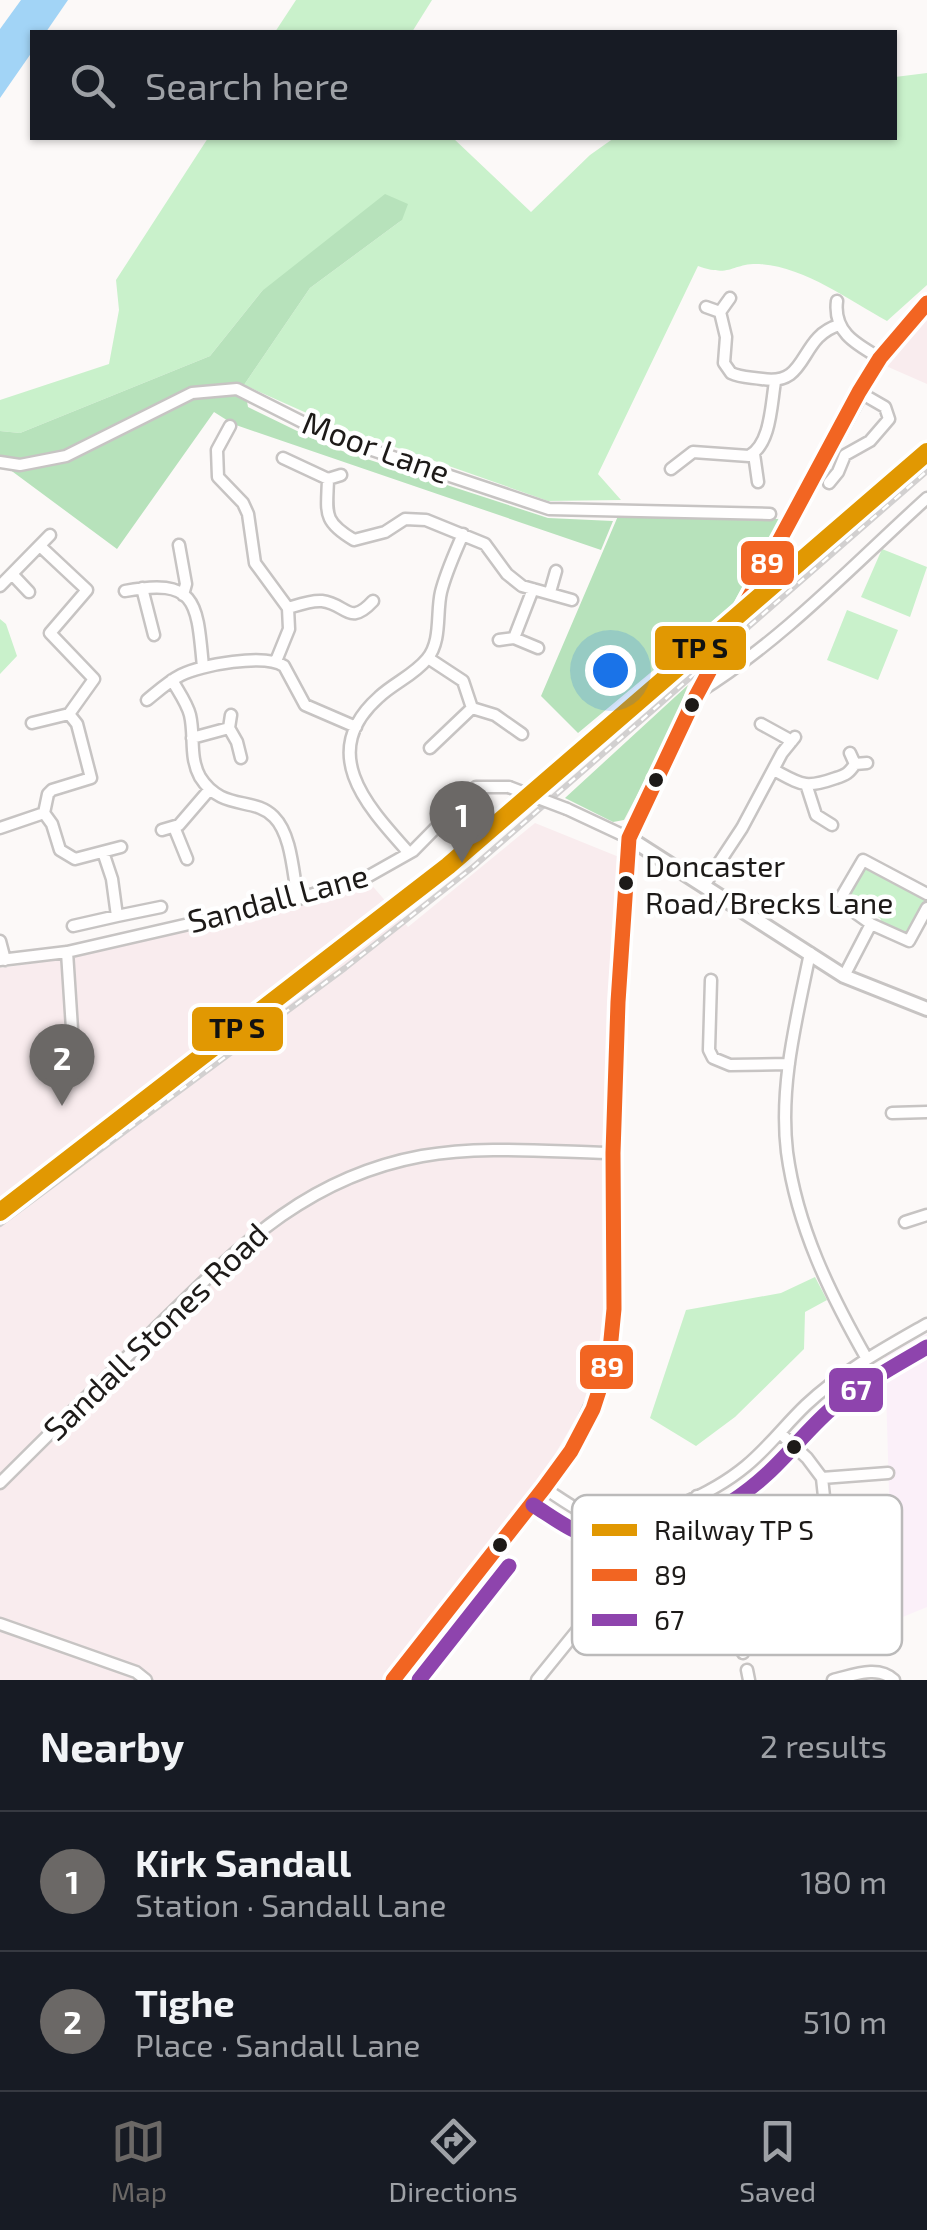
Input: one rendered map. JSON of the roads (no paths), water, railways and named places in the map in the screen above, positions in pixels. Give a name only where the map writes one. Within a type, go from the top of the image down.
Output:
[{"type":"street","points":[[730,298],[720,312],[726,337],[724,363],[731,373],[775,382],[789,378],[817,336],[839,325]]},
{"type":"street","points":[[837,302],[839,325],[851,340],[880,358]]},
{"type":"street","points":[[393,1680],[544,1488],[584,1430],[609,1360],[614,1310],[613,1153],[629,838],[697,695],[859,392],[880,358],[927,302]]},
{"type":"street","points":[[706,307],[720,312]]},
{"type":"street","points":[[671,469],[692,452],[754,454],[764,439],[775,382]]},
{"type":"street","name":"Moor Lane","points":[[0,462],[20,465],[66,456],[192,393],[237,389],[330,436],[549,509],[770,514]]},
{"type":"street","points":[[828,484],[845,455],[870,441],[888,419],[885,408],[859,392]]},
{"type":"street","points":[[230,426],[216,458],[218,477],[243,502],[255,564],[288,608],[288,629],[276,661]]},
{"type":"street","points":[[692,438],[692,452]]},
{"type":"street","points":[[208,439],[219,446]]},
{"type":"street","points":[[754,454],[758,460],[758,482]]},
{"type":"street","points":[[283,458],[328,479],[341,474]]},
{"type":"street","points":[[328,479],[331,525],[354,540],[385,532],[405,519],[418,518],[485,544],[507,574],[522,586],[572,600]]},
{"type":"street","points":[[697,695],[790,622],[927,498]]},
{"type":"street","points":[[410,853],[358,792],[350,762],[356,727],[378,698],[428,658],[437,634],[442,586],[463,534]]},
{"type":"street","points":[[0,586],[50,535]]},
{"type":"street","points":[[32,723],[70,714],[94,679],[50,633],[87,590],[40,546]]},
{"type":"street","points":[[179,546],[186,584],[183,595]]},
{"type":"street","points":[[550,592],[556,571]]},
{"type":"street","points":[[12,574],[29,592]]},
{"type":"street","points":[[125,592],[162,585],[183,595],[198,617],[204,667]]},
{"type":"street","points":[[142,588],[154,635]]},
{"type":"street","points":[[514,638],[533,589]]},
{"type":"street","points":[[288,608],[322,601],[348,613],[361,613],[373,601]]},
{"type":"street","points":[[361,613],[372,624]]},
{"type":"street","points":[[499,640],[514,638],[538,648]]},
{"type":"street","points":[[428,658],[463,681],[472,708]]},
{"type":"street","points":[[148,700],[172,680],[204,667],[276,661],[284,666],[305,705],[356,727]]},
{"type":"street","points":[[172,680],[187,707],[194,760],[210,789],[228,801],[256,807],[274,817],[284,836],[298,899]]},
{"type":"street","points":[[472,708],[495,714],[522,734]]},
{"type":"street","points":[[430,748],[472,708]]},
{"type":"street","points":[[44,813],[52,790],[92,778],[80,732],[70,714]]},
{"type":"street","points":[[232,715],[229,728],[240,758]]},
{"type":"street","points":[[705,884],[794,739],[761,724]]},
{"type":"street","points":[[192,738],[229,728]]},
{"type":"street","points":[[774,770],[807,787],[844,776],[857,760]]},
{"type":"street","name":"Sandall Lane","points":[[2,960],[66,952],[298,899],[367,876],[410,853],[476,786],[509,786],[629,838]]},
{"type":"street","points":[[807,787],[816,815],[832,825]]},
{"type":"street","points":[[162,830],[174,826],[210,789]]},
{"type":"street","points":[[0,828],[44,813]]},
{"type":"street","points":[[44,813],[62,853],[78,860],[122,847]]},
{"type":"street","points":[[174,826],[188,859]]},
{"type":"street","points":[[629,838],[844,976],[927,1009]]},
{"type":"street","points":[[103,852],[112,879],[117,916]]},
{"type":"street","points":[[927,894],[862,860],[840,901],[871,924],[909,941],[927,908]]},
{"type":"street","points":[[73,926],[161,907]]},
{"type":"street","points":[[844,976],[871,924]]},
{"type":"street","points":[[0,941],[2,960]]},
{"type":"street","points":[[55,1047],[72,1028],[66,952]]},
{"type":"street","points":[[810,953],[789,1064],[787,1151],[800,1209],[832,1296],[867,1359]]},
{"type":"street","points":[[710,980],[709,1050],[713,1058],[730,1065],[789,1064]]},
{"type":"street","points":[[892,1113],[927,1112]]},
{"type":"street","name":"Sandall Stones Road","points":[[0,1482],[244,1242],[321,1189],[371,1169],[426,1156],[472,1151],[613,1153]]},
{"type":"street","points":[[906,1222],[927,1215]]},
{"type":"street","points":[[699,1495],[747,1466],[806,1405],[867,1359],[927,1324]]},
{"type":"street","points":[[780,1433],[808,1458],[822,1478],[824,1495]]},
{"type":"street","points":[[822,1478],[888,1473]]},
{"type":"street","points":[[544,1488],[572,1504]]},
{"type":"street","points":[[0,1624],[136,1672],[146,1680]]},
{"type":"street","points":[[537,1680],[572,1638]]},
{"type":"street","points":[[834,1680],[874,1671],[894,1680]]},
{"type":"water","points":[[21,0],[68,0],[47,30],[30,30],[30,55],[0,98],[0,29]]},
{"type":"railway","points":[[0,1204],[445,864],[927,446]]},
{"type":"railway","points":[[0,1224],[345,968],[473,867],[927,471]]},
{"type":"place","name":"Kirk Sandall","points":[[462,863]]},
{"type":"place","name":"Doncaster Road/Brecks Lane","points":[[626,883]]},
{"type":"place","name":"Tighe","points":[[62,1106]]}]
